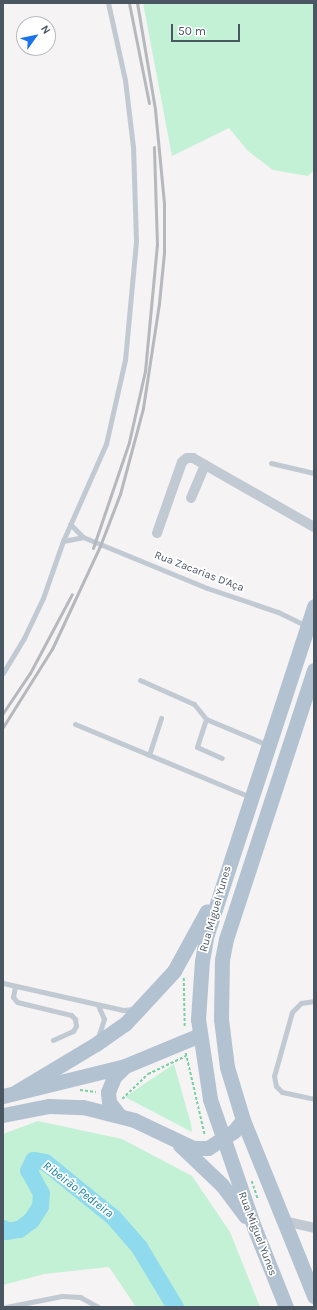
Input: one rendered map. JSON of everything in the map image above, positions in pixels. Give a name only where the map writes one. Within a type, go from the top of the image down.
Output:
[{"type":"main road","name":"Rua Miguel Yunes","points":[[286,1307],[254,1227],[210,1099],[198,1019],[202,961],[207,934],[268,746],[311,628],[314,606]]},
{"type":"main road","name":"Rua Miguel Yunes","points":[[314,670],[226,939],[222,960],[221,1019],[226,1067],[243,1120],[314,1296]]},
{"type":"main road","points":[[10,1094],[96,1044],[125,1024],[146,1003],[179,964],[227,869]]},
{"type":"main road","points":[[10,1094],[125,1066],[200,1035],[213,1042],[226,1067]]},
{"type":"main road","points":[[125,1066],[114,1077],[108,1092],[109,1102],[172,1138],[193,1148],[208,1148],[223,1140],[243,1120]]},
{"type":"main road","points":[[3,1115],[49,1106],[123,1109]]},
{"type":"main road","points":[[172,1138],[217,1180],[254,1227]]},
{"type":"street","points":[[157,533],[182,462],[187,458],[193,458],[314,527]]},
{"type":"street","points":[[191,498],[205,465]]},
{"type":"street","points":[[284,1221],[314,1228]]},
{"type":"lane","points":[[3,673],[24,638],[43,598],[63,541],[106,444],[125,360],[136,241],[133,147],[129,105],[108,3]]},
{"type":"lane","points":[[271,463],[314,473]]},
{"type":"lane","points":[[70,524],[83,538]]},
{"type":"lane","points":[[63,541],[83,538]]},
{"type":"lane","name":"Rua Zacarias D'Aça","points":[[83,538],[207,588],[278,612],[311,628]]},
{"type":"lane","points":[[140,680],[194,704],[206,719],[268,746]]},
{"type":"lane","points":[[148,754],[161,718]]},
{"type":"lane","points":[[206,719],[197,746],[222,758]]},
{"type":"lane","points":[[75,724],[182,768],[194,776],[251,797]]},
{"type":"lane","points":[[3,983],[123,1010],[146,1003]]},
{"type":"lane","points":[[15,986],[13,997],[16,1002],[71,1015],[75,1019],[76,1026],[73,1031],[53,1040]]},
{"type":"lane","points":[[314,1001],[301,1003],[292,1012],[274,1076],[276,1086],[282,1092],[314,1099]]},
{"type":"lane","points":[[96,1044],[104,1019],[98,1005]]},
{"type":"lane","points":[[6,1307],[62,1296],[80,1297],[98,1307]]},
{"type":"path","points":[[184,978],[185,1031]]},
{"type":"path","points":[[123,1109],[120,1101],[148,1074],[186,1056],[205,1138],[199,1137]]},
{"type":"green space","points":[[143,3],[314,3],[314,170],[308,176],[273,170],[248,151],[229,128],[172,156]]},
{"type":"green space","points":[[174,1064],[191,1124],[192,1132],[125,1097]]},
{"type":"green space","points":[[38,1121],[122,1139],[192,1176],[230,1232],[260,1307],[136,1307],[109,1267],[44,1274],[3,1285],[3,1134]]},
{"type":"waterway","name":"Ribeirão Pedreira","points":[[3,1228],[6,1231],[19,1229],[31,1220],[40,1206],[41,1193],[28,1170],[33,1160],[45,1162],[113,1217],[139,1247],[175,1307]]},
{"type":"railway","points":[[129,3],[149,103]]},
{"type":"railway","points":[[3,727],[52,649],[100,546],[120,494],[143,408],[159,303],[164,253],[164,203],[155,109],[137,3]]},
{"type":"railway","points":[[93,548],[129,442],[145,371],[157,245],[154,147]]},
{"type":"railway","points":[[3,713],[30,673],[72,594]]}]
